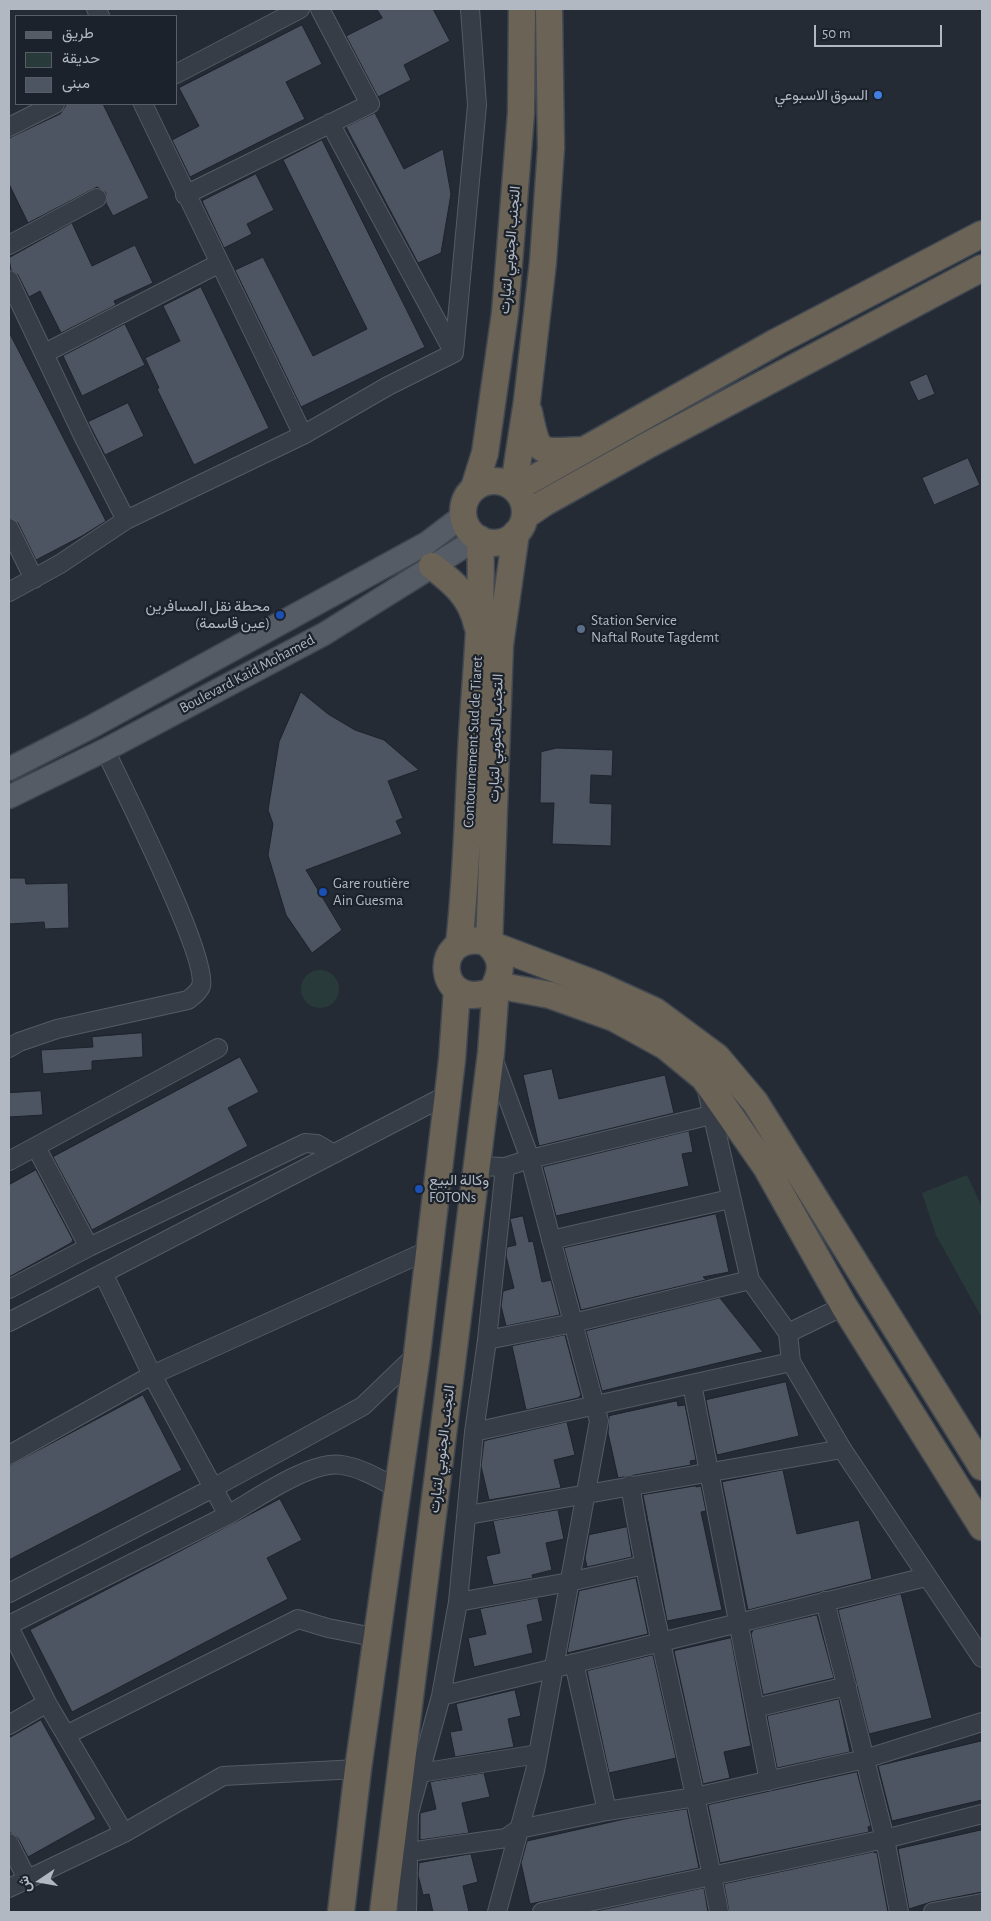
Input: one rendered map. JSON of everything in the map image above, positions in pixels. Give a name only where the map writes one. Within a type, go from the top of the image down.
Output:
[{"type":"highway","name":"التجنب الجنوبي لتيارت","points":[[474,488],[485,452],[505,313],[520,113],[522,9]]},
{"type":"highway","points":[[514,488],[543,262],[551,148],[549,9]]},
{"type":"highway","points":[[514,488],[776,342],[982,234]]},
{"type":"highway","points":[[521,525],[525,506],[514,488],[497,481],[481,484],[474,488],[465,501],[464,516],[468,528],[479,539],[488,542],[503,541],[521,525],[544,503],[648,444],[982,268]]},
{"type":"highway","points":[[526,401],[534,440],[539,447],[549,452],[585,450]]},
{"type":"highway","name":"التجنب الجنوبي لتيارت","points":[[488,945],[498,683],[507,588],[521,525]]},
{"type":"highway","name":"Contournement Sud de Tiaret","points":[[459,944],[467,874],[482,593],[479,539]]},
{"type":"highway","points":[[432,566],[462,591],[470,603],[479,631]]},
{"type":"highway","points":[[488,945],[500,959],[501,968],[496,985],[492,991],[482,995],[464,995],[450,984],[446,966],[448,957],[459,944],[474,940],[488,945],[598,985],[655,1010],[717,1057],[754,1102],[982,1467]]},
{"type":"highway","name":"التجنب الجنوبي لتيارت","points":[[383,1912],[491,1053],[496,985]]},
{"type":"highway","points":[[496,985],[550,995],[614,1018],[665,1046],[704,1078],[766,1167],[844,1306],[982,1527]]},
{"type":"highway","points":[[341,1912],[358,1770],[417,1354],[452,1060],[457,990]]},
{"type":"main road","name":"Boulevard Kaid Mohamed","points":[[9,768],[91,727],[427,543],[464,516]]},
{"type":"main road","name":"Boulevard Kaid Mohamed","points":[[9,797],[105,750],[324,634],[432,566],[479,539]]},
{"type":"street","points":[[178,73],[300,9]]},
{"type":"street","points":[[185,195],[370,104],[320,9]]},
{"type":"street","points":[[454,353],[477,105],[470,9]]},
{"type":"street","points":[[9,126],[53,105]]},
{"type":"street","points":[[143,105],[302,436]]},
{"type":"street","points":[[330,123],[454,353]]},
{"type":"street","points":[[9,245],[97,198]]},
{"type":"street","points":[[45,353],[218,264]]},
{"type":"street","points":[[9,280],[84,438],[126,520]]},
{"type":"street","points":[[9,592],[34,579],[126,520],[302,436],[388,386],[454,353]]},
{"type":"street","points":[[9,528],[34,579]]},
{"type":"street","points":[[9,1048],[19,1042],[58,1030],[188,1000],[196,994],[201,986],[198,959],[170,889],[105,750]]},
{"type":"street","points":[[9,1161],[218,1048]]},
{"type":"street","points":[[491,1053],[530,1159],[599,1420],[538,1754],[496,1912]]},
{"type":"street","points":[[704,1078],[730,1199],[750,1280],[788,1333],[791,1362],[842,1449],[982,1658]]},
{"type":"street","points":[[9,1322],[447,1095]]},
{"type":"street","points":[[476,1166],[505,1167],[530,1159],[711,1115]]},
{"type":"street","points":[[9,1289],[89,1246],[305,1143],[317,1144],[334,1154]]},
{"type":"street","points":[[36,1147],[89,1246]]},
{"type":"street","points":[[407,1912],[409,1813],[440,1696],[458,1602],[468,1515],[474,1432],[487,1340],[505,1167]]},
{"type":"street","points":[[551,1240],[730,1199]]},
{"type":"street","points":[[9,1455],[152,1375],[429,1250]]},
{"type":"street","points":[[103,1273],[152,1375],[228,1515]]},
{"type":"street","points":[[487,1340],[573,1323],[750,1280]]},
{"type":"street","points":[[788,1333],[844,1306]]},
{"type":"street","points":[[9,1593],[213,1488],[363,1406],[417,1354]]},
{"type":"street","points":[[474,1432],[791,1362]]},
{"type":"street","points":[[692,1384],[769,1781]]},
{"type":"street","points":[[468,1515],[708,1471],[842,1449]]},
{"type":"street","points":[[124,1832],[47,1703],[9,1626],[228,1515],[309,1470],[330,1464],[354,1468],[399,1488]]},
{"type":"street","points":[[630,1486],[644,1565],[663,1642],[719,1912]]},
{"type":"street","points":[[458,1602],[569,1582],[644,1565]]},
{"type":"street","points":[[440,1696],[926,1576]]},
{"type":"street","points":[[825,1602],[885,1839],[898,1912]]},
{"type":"street","points":[[66,1735],[298,1618],[328,1628],[378,1638]]},
{"type":"street","points":[[574,1663],[607,1811]]},
{"type":"street","points":[[755,1708],[847,1686]]},
{"type":"street","points":[[9,1724],[47,1703]]},
{"type":"street","points":[[409,1852],[506,1838],[519,1828],[695,1797],[769,1781],[865,1759],[982,1722]]},
{"type":"street","points":[[420,1773],[538,1754]]},
{"type":"street","points":[[9,1888],[124,1832],[223,1776],[358,1770]]},
{"type":"street","points":[[542,1912],[885,1839],[982,1814]]},
{"type":"street","points":[[9,1843],[28,1879]]},
{"type":"street","points":[[933,1912],[982,1905]]},
{"type":"green space","points":[[320,970],[334,975],[339,989],[334,1003],[320,1008],[306,1003],[301,989],[306,975]]},
{"type":"green space","points":[[967,1175],[982,1207],[982,1318],[936,1235],[922,1193]]},
{"type":"building","points":[[377,9],[433,9],[450,41],[404,65],[411,80],[378,97],[346,36],[382,18]]},
{"type":"building","points":[[302,25],[322,64],[286,82],[305,119],[190,177],[172,140],[199,126],[179,88]]},
{"type":"building","points":[[66,105],[103,105],[149,198],[113,216],[106,203],[106,193],[97,187],[28,223],[9,184],[9,138],[60,114]]},
{"type":"building","points":[[375,113],[404,169],[443,149],[451,194],[441,253],[418,263],[346,127]]},
{"type":"building","points":[[322,140],[425,347],[301,407],[235,270],[263,257],[313,356],[367,329],[283,160]]},
{"type":"building","points":[[256,174],[274,210],[247,224],[252,234],[224,248],[202,201]]},
{"type":"building","points":[[72,223],[92,266],[135,245],[153,283],[114,301],[116,305],[61,333],[40,291],[29,297],[18,275],[11,270],[9,258]]},
{"type":"building","points":[[201,287],[269,428],[194,465],[157,389],[159,388],[145,358],[180,341],[163,306]]},
{"type":"building","points":[[125,324],[145,365],[82,396],[63,356]]},
{"type":"building","points":[[9,332],[106,521],[36,560],[18,523],[9,518]]},
{"type":"building","points":[[927,374],[935,394],[918,401],[909,382]]},
{"type":"building","points":[[128,403],[144,436],[105,455],[88,422]]},
{"type":"building","points":[[968,458],[980,485],[934,505],[922,478]]},
{"type":"building","points":[[301,692],[328,714],[355,730],[384,740],[419,770],[388,781],[403,818],[396,821],[402,834],[306,870],[342,930],[312,953],[286,915],[268,855],[273,824],[268,810],[279,742]]},
{"type":"building","points":[[557,748],[613,750],[612,776],[591,775],[590,803],[612,804],[611,846],[552,844],[554,803],[540,803],[541,752]]},
{"type":"building","points":[[9,878],[25,878],[26,884],[68,883],[69,928],[45,929],[44,922],[9,924]]},
{"type":"building","points":[[142,1033],[143,1057],[92,1061],[92,1070],[43,1074],[41,1050],[93,1047],[92,1037]]},
{"type":"building","points":[[240,1057],[259,1092],[228,1108],[248,1146],[92,1230],[53,1157]]},
{"type":"building","points":[[552,1069],[559,1099],[665,1075],[674,1113],[539,1146],[523,1075]]},
{"type":"building","points":[[41,1091],[43,1115],[9,1117],[9,1093]]},
{"type":"building","points":[[689,1131],[693,1152],[682,1154],[689,1186],[556,1216],[543,1167]]},
{"type":"building","points":[[36,1170],[73,1240],[71,1243],[9,1277],[9,1185]]},
{"type":"building","points":[[716,1214],[729,1272],[703,1277],[706,1280],[581,1310],[564,1248]]},
{"type":"building","points":[[523,1216],[529,1242],[533,1241],[542,1282],[551,1280],[560,1315],[506,1326],[501,1306],[503,1291],[514,1288],[506,1256],[507,1247],[516,1245],[510,1219]]},
{"type":"building","points":[[720,1298],[763,1352],[602,1391],[586,1331]]},
{"type":"building","points":[[565,1335],[581,1395],[578,1398],[526,1410],[512,1346]]},
{"type":"building","points":[[786,1382],[799,1436],[717,1455],[706,1400]]},
{"type":"building","points":[[143,1395],[182,1470],[9,1560],[9,1466]]},
{"type":"building","points":[[677,1401],[678,1406],[685,1405],[696,1460],[690,1461],[691,1465],[618,1478],[608,1433],[609,1416]]},
{"type":"building","points":[[567,1422],[575,1455],[554,1460],[561,1488],[489,1500],[481,1466],[484,1441]]},
{"type":"building","points":[[783,1470],[797,1534],[859,1520],[872,1579],[748,1610],[722,1482]]},
{"type":"building","points":[[701,1486],[706,1511],[701,1512],[722,1610],[667,1621],[643,1495]]},
{"type":"building","points":[[280,1499],[302,1540],[267,1558],[288,1599],[72,1712],[30,1630]]},
{"type":"building","points":[[558,1510],[564,1539],[546,1543],[552,1570],[532,1575],[533,1578],[493,1585],[486,1556],[500,1553],[493,1521]]},
{"type":"building","points":[[627,1527],[632,1557],[587,1567],[585,1558],[589,1535]]},
{"type":"building","points":[[636,1578],[648,1634],[567,1653],[579,1591]]},
{"type":"building","points":[[901,1594],[932,1718],[869,1734],[838,1610]]},
{"type":"building","points":[[538,1598],[543,1621],[527,1625],[533,1653],[474,1667],[468,1638],[486,1634],[480,1609]]},
{"type":"building","points":[[817,1615],[834,1678],[763,1695],[751,1634],[753,1630]]},
{"type":"building","points":[[731,1638],[751,1746],[724,1752],[730,1778],[703,1784],[674,1651]]},
{"type":"building","points":[[653,1655],[676,1758],[609,1773],[587,1671]]},
{"type":"building","points":[[515,1690],[521,1716],[508,1719],[514,1747],[455,1757],[450,1732],[462,1730],[456,1704]]},
{"type":"building","points":[[839,1699],[850,1752],[777,1768],[767,1716]]},
{"type":"building","points":[[41,1720],[96,1819],[28,1857],[18,1838],[9,1832],[9,1738]]},
{"type":"building","points":[[982,1741],[982,1800],[892,1821],[878,1766]]},
{"type":"building","points":[[857,1772],[871,1826],[868,1827],[869,1832],[720,1863],[708,1805]]},
{"type":"building","points":[[484,1773],[490,1797],[462,1803],[469,1833],[420,1840],[420,1813],[436,1809],[430,1782]]},
{"type":"building","points":[[687,1809],[699,1868],[530,1904],[521,1863],[527,1841],[629,1818]]},
{"type":"building","points":[[982,1830],[982,1892],[931,1902],[909,1909],[898,1849]]},
{"type":"building","points":[[873,1852],[877,1853],[888,1912],[729,1912],[724,1884]]},
{"type":"building","points":[[471,1854],[478,1882],[463,1886],[469,1912],[433,1912],[429,1894],[423,1895],[418,1875],[419,1863]]},
{"type":"building","points":[[704,1888],[708,1912],[592,1912]]},
{"type":"place","name":"السوق الاسبوعي","points":[[878,95]]},
{"type":"place","name":"محطة نقل المسافرين (عين قاسمة)","points":[[280,615]]},
{"type":"place","name":"Station Service Naftal Route Tagdemt","points":[[581,629]]},
{"type":"place","name":"Gare routière Ain Guesma","points":[[323,892]]},
{"type":"place","name":"وكالة البيع FOTONs","points":[[419,1189]]}]
